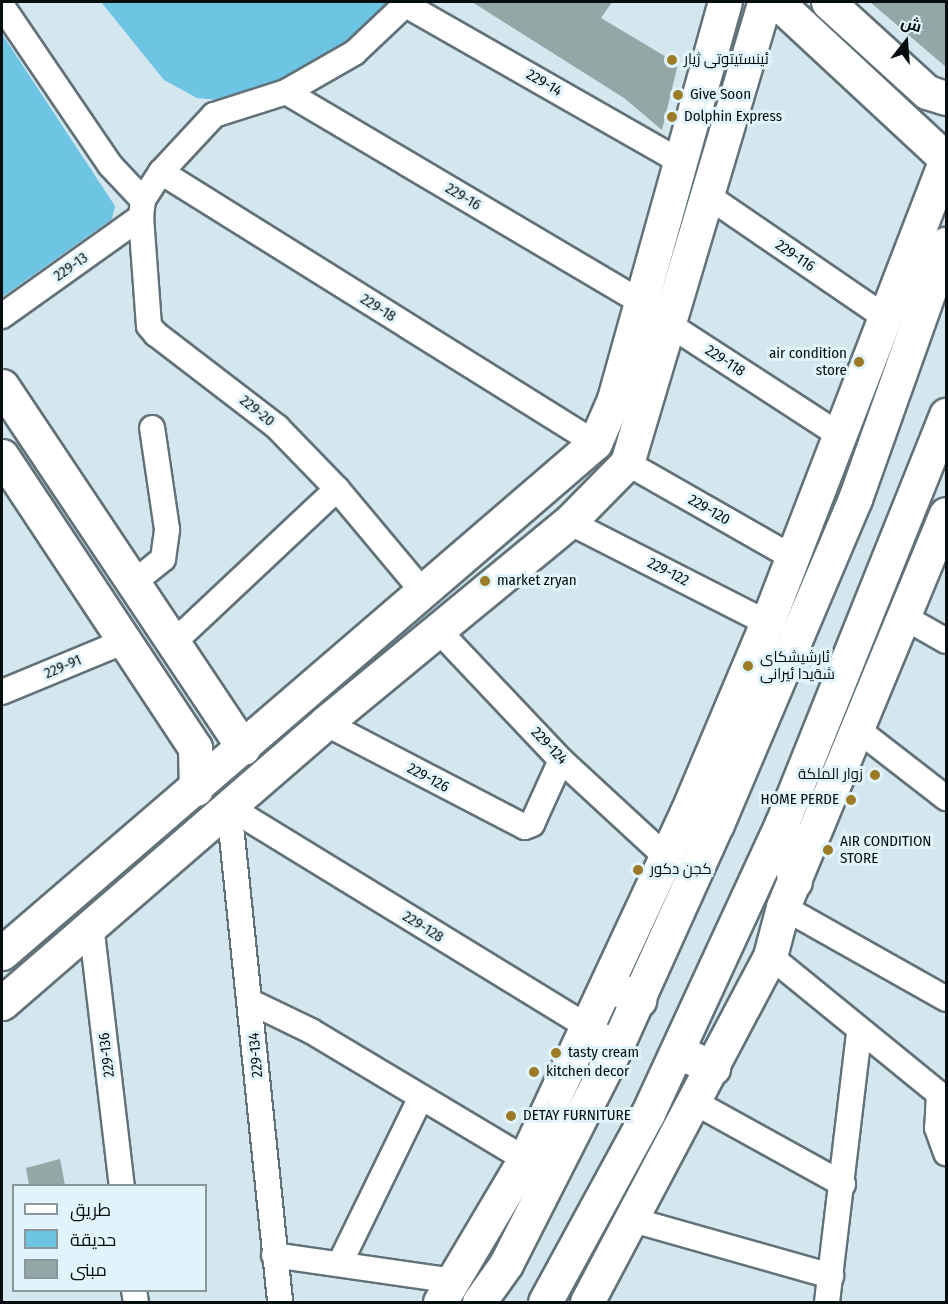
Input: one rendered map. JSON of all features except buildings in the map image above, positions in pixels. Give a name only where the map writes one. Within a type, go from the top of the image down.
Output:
[{"type":"main road","points":[[2,953],[424,593],[595,443],[614,399],[725,2]]},
{"type":"main road","points":[[2,1003],[325,723],[569,522],[627,463],[708,196],[776,2],[946,160],[767,623],[687,812],[610,985],[525,1159],[448,1292]]},
{"type":"main road","points":[[828,2],[927,93],[946,98]]},
{"type":"main road","points":[[657,244],[690,255]]},
{"type":"main road","points":[[479,1302],[506,1264],[617,1045],[717,824],[855,499],[946,244]]},
{"type":"main road","points":[[2,386],[243,748]]},
{"type":"main road","points":[[549,1297],[677,1051],[782,823],[946,415]]},
{"type":"main road","points":[[2,456],[174,715],[199,758],[196,789]]},
{"type":"main road","points":[[588,1302],[696,1103],[770,956],[789,894],[946,514]]},
{"type":"main road","points":[[174,715],[200,716],[206,694]]},
{"type":"main road","points":[[687,812],[717,824]]},
{"type":"main road","points":[[782,823],[789,894]]},
{"type":"main road","points":[[610,985],[639,1000]]},
{"type":"main road","points":[[677,1051],[712,1068]]},
{"type":"street","name":"229-14","points":[[407,3],[681,162]]},
{"type":"street","points":[[2,6],[110,165],[142,208],[161,172],[214,115],[286,92],[354,53],[407,3]]},
{"type":"street","name":"229-16","points":[[286,92],[641,302]]},
{"type":"street","name":"229-18","points":[[161,172],[595,443]]},
{"type":"street","name":"229-116","points":[[708,196],[884,316]]},
{"type":"street","name":"229-13","points":[[2,316],[142,208]]},
{"type":"street","name":"229-20","points":[[142,208],[149,326],[277,427],[337,489],[424,593]]},
{"type":"street","name":"229-118","points":[[670,325],[841,436]]},
{"type":"street","points":[[132,584],[163,559],[167,529],[152,428]]},
{"type":"street","name":"229-120","points":[[627,463],[792,557]]},
{"type":"street","points":[[173,643],[337,489]]},
{"type":"street","name":"229-122","points":[[569,522],[767,623]]},
{"type":"street","points":[[904,617],[946,641]]},
{"type":"street","name":"229-124","points":[[437,629],[561,760],[666,857]]},
{"type":"street","name":"229-91","points":[[2,692],[125,641]]},
{"type":"street","name":"229-126","points":[[325,723],[515,825],[532,824],[561,760]]},
{"type":"street","points":[[857,729],[946,798]]},
{"type":"street","name":"229-134","points":[[229,807],[251,1002],[280,1302]]},
{"type":"street","name":"229-128","points":[[229,807],[588,1030],[617,1045]]},
{"type":"street","points":[[789,894],[946,999]]},
{"type":"street","name":"229-136","points":[[92,924],[122,1184]]},
{"type":"street","points":[[770,956],[859,1033],[943,1094],[937,1128],[946,1153]]},
{"type":"street","points":[[251,1002],[311,1031],[420,1099],[525,1159]]},
{"type":"street","points":[[827,1302],[843,1184],[859,1033]]},
{"type":"street","points":[[341,1261],[420,1099]]},
{"type":"street","points":[[696,1103],[843,1184]]},
{"type":"street","points":[[633,1220],[831,1276]]},
{"type":"street","points":[[274,1255],[341,1261],[448,1292]]},
{"type":"street","points":[[549,1297],[588,1302]]},
{"type":"green space","points":[[101,2],[392,2],[345,45],[298,74],[219,100],[197,98],[164,80]]},
{"type":"green space","points":[[2,34],[115,206],[112,219],[2,297]]},
{"type":"place","name":"ئینستیتوتی ژیار","points":[[672,60]]},
{"type":"place","name":"Give Soon","points":[[678,95]]},
{"type":"place","name":"Dolphin Express","points":[[672,117]]},
{"type":"place","name":"air condition store","points":[[859,362]]},
{"type":"place","name":"market zryan","points":[[485,581]]},
{"type":"place","name":"ئارشيشكاى شةيدا ئيرانى","points":[[748,666]]},
{"type":"place","name":"زوار الملکة","points":[[875,775]]},
{"type":"place","name":"HOME PERDE","points":[[851,800]]},
{"type":"place","name":"AIR CONDITION STORE","points":[[828,850]]},
{"type":"place","name":"كجن دكور","points":[[638,870]]},
{"type":"place","name":"tasty cream","points":[[556,1053]]},
{"type":"place","name":"kitchen decor","points":[[534,1072]]},
{"type":"place","name":"DETAY FURNITURE","points":[[511,1116]]}]
